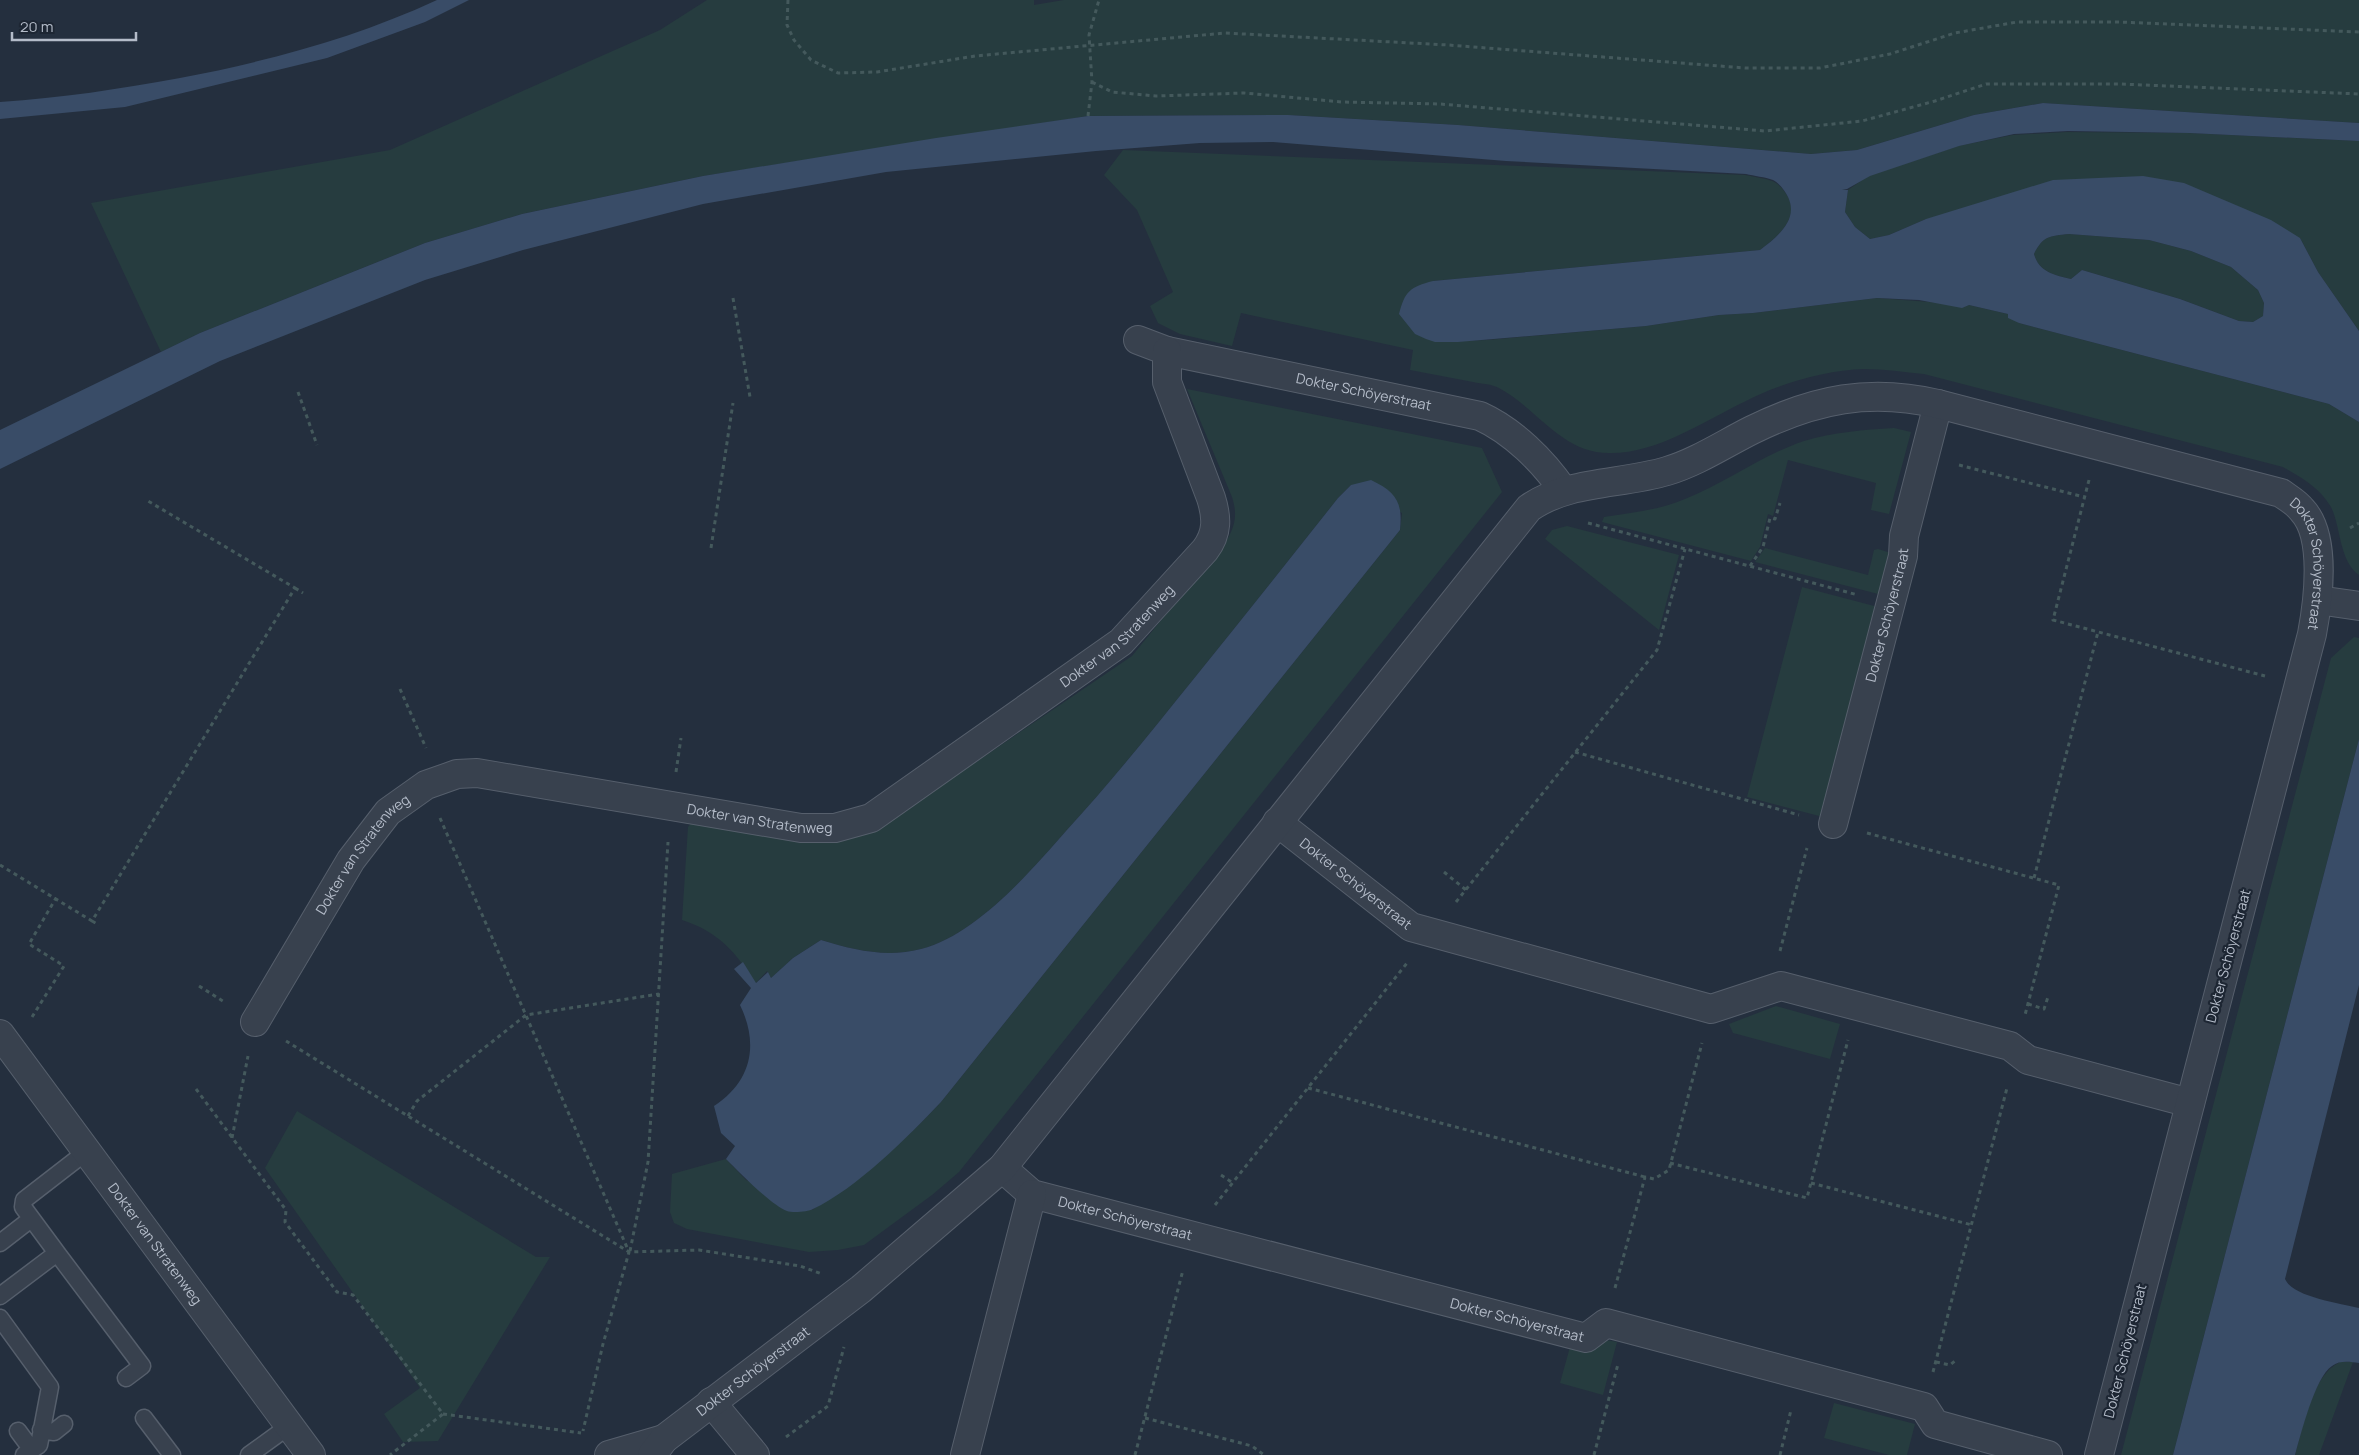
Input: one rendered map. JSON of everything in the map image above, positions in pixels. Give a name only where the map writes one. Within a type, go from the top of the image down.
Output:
[{"type":"street","name":"Dokter Schöyerstraat","points":[[1138,340],[1167,351],[1480,416],[1499,425],[1551,473],[1563,490]]},
{"type":"street","name":"Dokter van Stratenweg","points":[[255,1022],[351,860],[388,812],[433,782],[457,774],[476,773],[800,828],[835,828],[871,818],[1121,642],[1212,542],[1216,529],[1216,514],[1211,498],[1167,382],[1167,351]]},
{"type":"street","name":"Dokter Schöyerstraat","points":[[609,1455],[658,1447],[711,1402],[860,1289],[1002,1168],[1529,508],[1545,497],[1563,490],[1644,478],[1676,469],[1754,429],[1813,404],[1847,397],[1881,395],[1908,397],[1938,404],[2281,493],[2303,510],[2315,534],[2318,600],[2312,634],[2099,1455]]},
{"type":"street","name":"Dokter Schöyerstraat","points":[[1824,822],[1891,603],[1903,556],[1904,536],[1938,404]]},
{"type":"street","points":[[2318,600],[2359,606]]},
{"type":"street","name":"Dokter Schöyerstraat","points":[[1277,822],[1411,927],[1711,1009]]},
{"type":"street","points":[[1711,1009],[1782,986],[2010,1046],[2028,1060],[2190,1102]]},
{"type":"street","name":"Dokter van Stratenweg","points":[[0,1034],[311,1455]]},
{"type":"street","name":"Dokter Schöyerstraat","points":[[1002,1168],[1032,1194],[1191,1237],[1586,1338],[1616,1326]]},
{"type":"street","points":[[965,1455],[1032,1194]]},
{"type":"street","points":[[1616,1326],[1924,1407],[1935,1424],[2048,1455]]},
{"type":"street","points":[[711,1402],[755,1455]]},
{"type":"lane","points":[[86,1152],[27,1196],[23,1207],[142,1366],[126,1378]]},
{"type":"lane","points":[[0,1243],[31,1219]]},
{"type":"lane","points":[[0,1296],[57,1253]]},
{"type":"lane","points":[[3,1327],[50,1388],[38,1445],[28,1452],[18,1431]]},
{"type":"lane","points":[[144,1418],[172,1455]]},
{"type":"lane","points":[[41,1430],[54,1432],[64,1424]]},
{"type":"lane","points":[[250,1455],[289,1426]]},
{"type":"path","points":[[788,0],[787,25],[794,40],[811,60],[838,73],[877,72],[975,56],[1225,33],[1448,45],[1745,68],[1820,68],[1890,54],[1955,33],[2017,22],[2119,22],[2359,32]]},
{"type":"path","points":[[1088,116],[1092,82],[1089,34],[1099,0]]},
{"type":"path","points":[[1092,82],[1112,92],[1156,96],[1244,93],[1342,102],[1440,104],[1765,131],[1862,121],[1935,101],[1986,84],[2119,84],[2359,94]]},
{"type":"path","points":[[733,298],[750,397]]},
{"type":"path","points":[[298,392],[317,445]]},
{"type":"path","points":[[711,548],[732,403]]},
{"type":"path","points":[[2097,445],[2053,620],[2298,684]]},
{"type":"path","points":[[1925,456],[2084,497]]},
{"type":"path","points":[[1563,490],[1581,522],[1891,603]]},
{"type":"path","points":[[148,501],[303,593]]},
{"type":"path","points":[[1750,566],[1763,547],[1770,518],[1776,519],[1780,503]]},
{"type":"path","points":[[1136,1455],[1191,1237],[1431,932],[1657,650],[1685,549]]},
{"type":"path","points":[[92,921],[295,588]]},
{"type":"path","points":[[2034,878],[2098,632]]},
{"type":"path","points":[[400,689],[433,782],[526,1015],[629,1252]]},
{"type":"path","points":[[196,1089],[286,1210],[285,1222],[337,1292],[353,1295],[443,1414],[582,1433],[603,1344],[629,1252],[648,1162],[672,806],[681,738]]},
{"type":"path","points":[[1575,752],[1824,822],[2059,885],[1924,1407]]},
{"type":"path","points":[[1769,990],[1824,822]]},
{"type":"path","points":[[0,865],[99,924]]},
{"type":"path","points":[[1444,872],[1466,890]]},
{"type":"path","points":[[199,986],[629,1252],[699,1250],[800,1266],[860,1289]]},
{"type":"path","points":[[408,1116],[417,1101],[526,1015],[658,994]]},
{"type":"path","points":[[2028,1004],[2044,1009],[2048,998]]},
{"type":"path","points":[[1670,1163],[1807,1198],[1856,1005]]},
{"type":"path","points":[[1308,1088],[1654,1179],[1669,1170],[1711,1009]]},
{"type":"path","points":[[232,1139],[255,1022]]},
{"type":"path","points":[[1221,1175],[1233,1183]]},
{"type":"path","points":[[1594,1455],[1616,1326],[1645,1176]]},
{"type":"path","points":[[1811,1183],[1972,1225]]},
{"type":"path","points":[[784,1439],[828,1406],[845,1343]]},
{"type":"path","points":[[1936,1362],[1950,1365],[1955,1361]]},
{"type":"path","points":[[1780,1455],[1801,1374]]},
{"type":"path","points":[[390,1455],[443,1414]]},
{"type":"path","points":[[1145,1418],[1252,1446],[1264,1455]]},
{"type":"green space","points":[[707,0],[1034,0],[1034,5],[1064,0],[2359,0],[2359,123],[2043,103],[1974,115],[1857,150],[1811,154],[1458,125],[1288,115],[1088,116],[703,176],[522,214],[425,243],[200,333],[161,352],[91,203],[390,150],[660,30]]},
{"type":"green space","points":[[2067,132],[2188,133],[2359,141],[2359,331],[2318,272],[2300,238],[1926,219],[1889,235],[1870,239],[1855,227],[1845,212],[1848,190],[1868,176],[1958,146],[2013,135]]},
{"type":"green space","points":[[1123,150],[1745,175],[1772,181],[1779,185],[1787,195],[1791,205],[1791,213],[1789,220],[1779,234],[1760,250],[1433,281],[1435,342],[1487,340],[1646,326],[1719,315],[1753,313],[1877,298],[1969,305],[2008,314],[2019,323],[2329,404],[2359,422],[2359,575],[2352,569],[2344,553],[2334,515],[2327,500],[2310,484],[2283,467],[1924,374],[1864,369],[1834,372],[1802,379],[1757,395],[1663,442],[1628,452],[1611,453],[1594,451],[1578,446],[1564,438],[1513,397],[1496,387],[1410,370],[1413,350],[1241,313],[1232,346],[1180,334],[1158,323],[1150,306],[1173,292],[1137,210],[1104,175]]},
{"type":"green space","points":[[2069,234],[2149,240],[2191,251],[2231,267],[2258,290],[2264,303],[2263,316],[2253,322],[2239,321],[2180,299],[2082,270],[2071,279],[2043,269],[2034,254],[2037,248],[2047,238]]},
{"type":"green space","points":[[1187,389],[1482,448],[1502,492],[959,1172],[932,1195],[864,1245],[838,1250],[809,1252],[687,1229],[674,1223],[670,1212],[672,1174],[726,1159],[746,1180],[812,1210],[864,1173],[911,1132],[941,1102],[1400,530],[1402,513],[1351,485],[1338,498],[1130,757],[1036,865],[982,916],[942,942],[908,952],[870,952],[821,940],[793,958],[771,978],[767,971],[755,984],[741,962],[725,944],[706,930],[682,920],[688,827],[692,822],[760,835],[805,840],[851,838],[873,832],[1132,656],[1228,538],[1233,528],[1235,508],[1232,497]]},
{"type":"green space","points":[[1894,428],[1911,432],[1889,514],[1871,510],[1876,483],[1788,460],[1773,516],[1768,514],[1760,547],[1751,561],[1602,522],[1604,517],[1655,508],[1685,499],[1773,454],[1804,441],[1837,433]]},
{"type":"green space","points":[[1567,526],[1679,555],[1659,630],[1545,539],[1552,530]]},
{"type":"green space","points":[[1765,548],[1868,575],[1874,550],[1878,549],[1891,553],[1882,595],[1755,562]]},
{"type":"green space","points":[[1802,587],[1878,607],[1823,817],[1747,797]]},
{"type":"green space","points":[[2354,637],[2359,638],[2359,739],[2173,1455],[2121,1455],[2331,658]]},
{"type":"green space","points":[[1776,1006],[1840,1024],[1830,1059],[1733,1033],[1729,1024]]},
{"type":"green space","points":[[297,1111],[536,1257],[550,1257],[438,1441],[403,1442],[384,1414],[420,1388],[265,1168]]},
{"type":"green space","points":[[1606,1340],[1617,1342],[1603,1395],[1560,1383],[1570,1347]]},
{"type":"green space","points":[[2340,1362],[2353,1362],[2319,1455],[2295,1455],[2305,1417],[2316,1390],[2322,1378]]},
{"type":"green space","points":[[1834,1403],[1915,1424],[1907,1455],[1889,1455],[1824,1438]]},
{"type":"water","points":[[437,0],[469,0],[425,22],[327,58],[125,107],[0,119],[0,102],[113,89],[180,78],[246,64],[343,37],[406,14]]},
{"type":"water","points":[[2043,103],[2359,123],[2359,141],[2189,133],[2068,131],[2014,134],[1959,146],[1870,176],[1842,190],[1848,190],[1845,212],[1855,227],[1870,239],[1889,235],[1926,219],[2053,180],[2143,176],[2184,183],[2271,220],[2300,238],[2318,272],[2359,331],[2359,422],[2329,404],[2019,323],[2008,318],[2008,314],[1969,305],[1962,308],[1919,300],[1877,298],[1753,313],[1719,315],[1646,326],[1458,342],[1435,342],[1415,334],[1399,314],[1406,295],[1419,285],[1433,281],[1760,250],[1779,234],[1788,220],[1791,213],[1791,205],[1788,197],[1782,187],[1773,180],[1746,174],[1506,161],[1273,142],[1200,143],[1096,151],[886,172],[703,204],[523,250],[425,280],[220,361],[0,469],[0,430],[200,333],[425,243],[522,214],[703,176],[936,138],[1088,116],[1288,115],[1458,125],[1811,154],[1857,150],[1974,115]],"holes":[[[2069,234],[2149,240],[2191,251],[2231,267],[2258,290],[2264,303],[2263,316],[2253,322],[2239,321],[2180,299],[2082,270],[2071,279],[2059,276],[2043,269],[2034,254],[2040,244],[2052,236]]]},
{"type":"water","points":[[1371,480],[1380,484],[1396,499],[1400,512],[1400,530],[941,1102],[898,1146],[847,1189],[830,1200],[808,1211],[792,1212],[781,1208],[764,1196],[726,1159],[735,1146],[721,1133],[714,1106],[737,1085],[744,1073],[750,1048],[746,1020],[740,1005],[751,988],[734,969],[743,962],[756,983],[768,972],[771,978],[793,958],[821,940],[870,952],[908,952],[942,942],[982,916],[1036,865],[1114,776],[1338,498],[1351,485]]},
{"type":"water","points":[[2359,739],[2359,985],[2285,1279],[2290,1285],[2307,1295],[2359,1308],[2359,1363],[2338,1363],[2326,1372],[2314,1393],[2295,1455],[2173,1455]]}]
